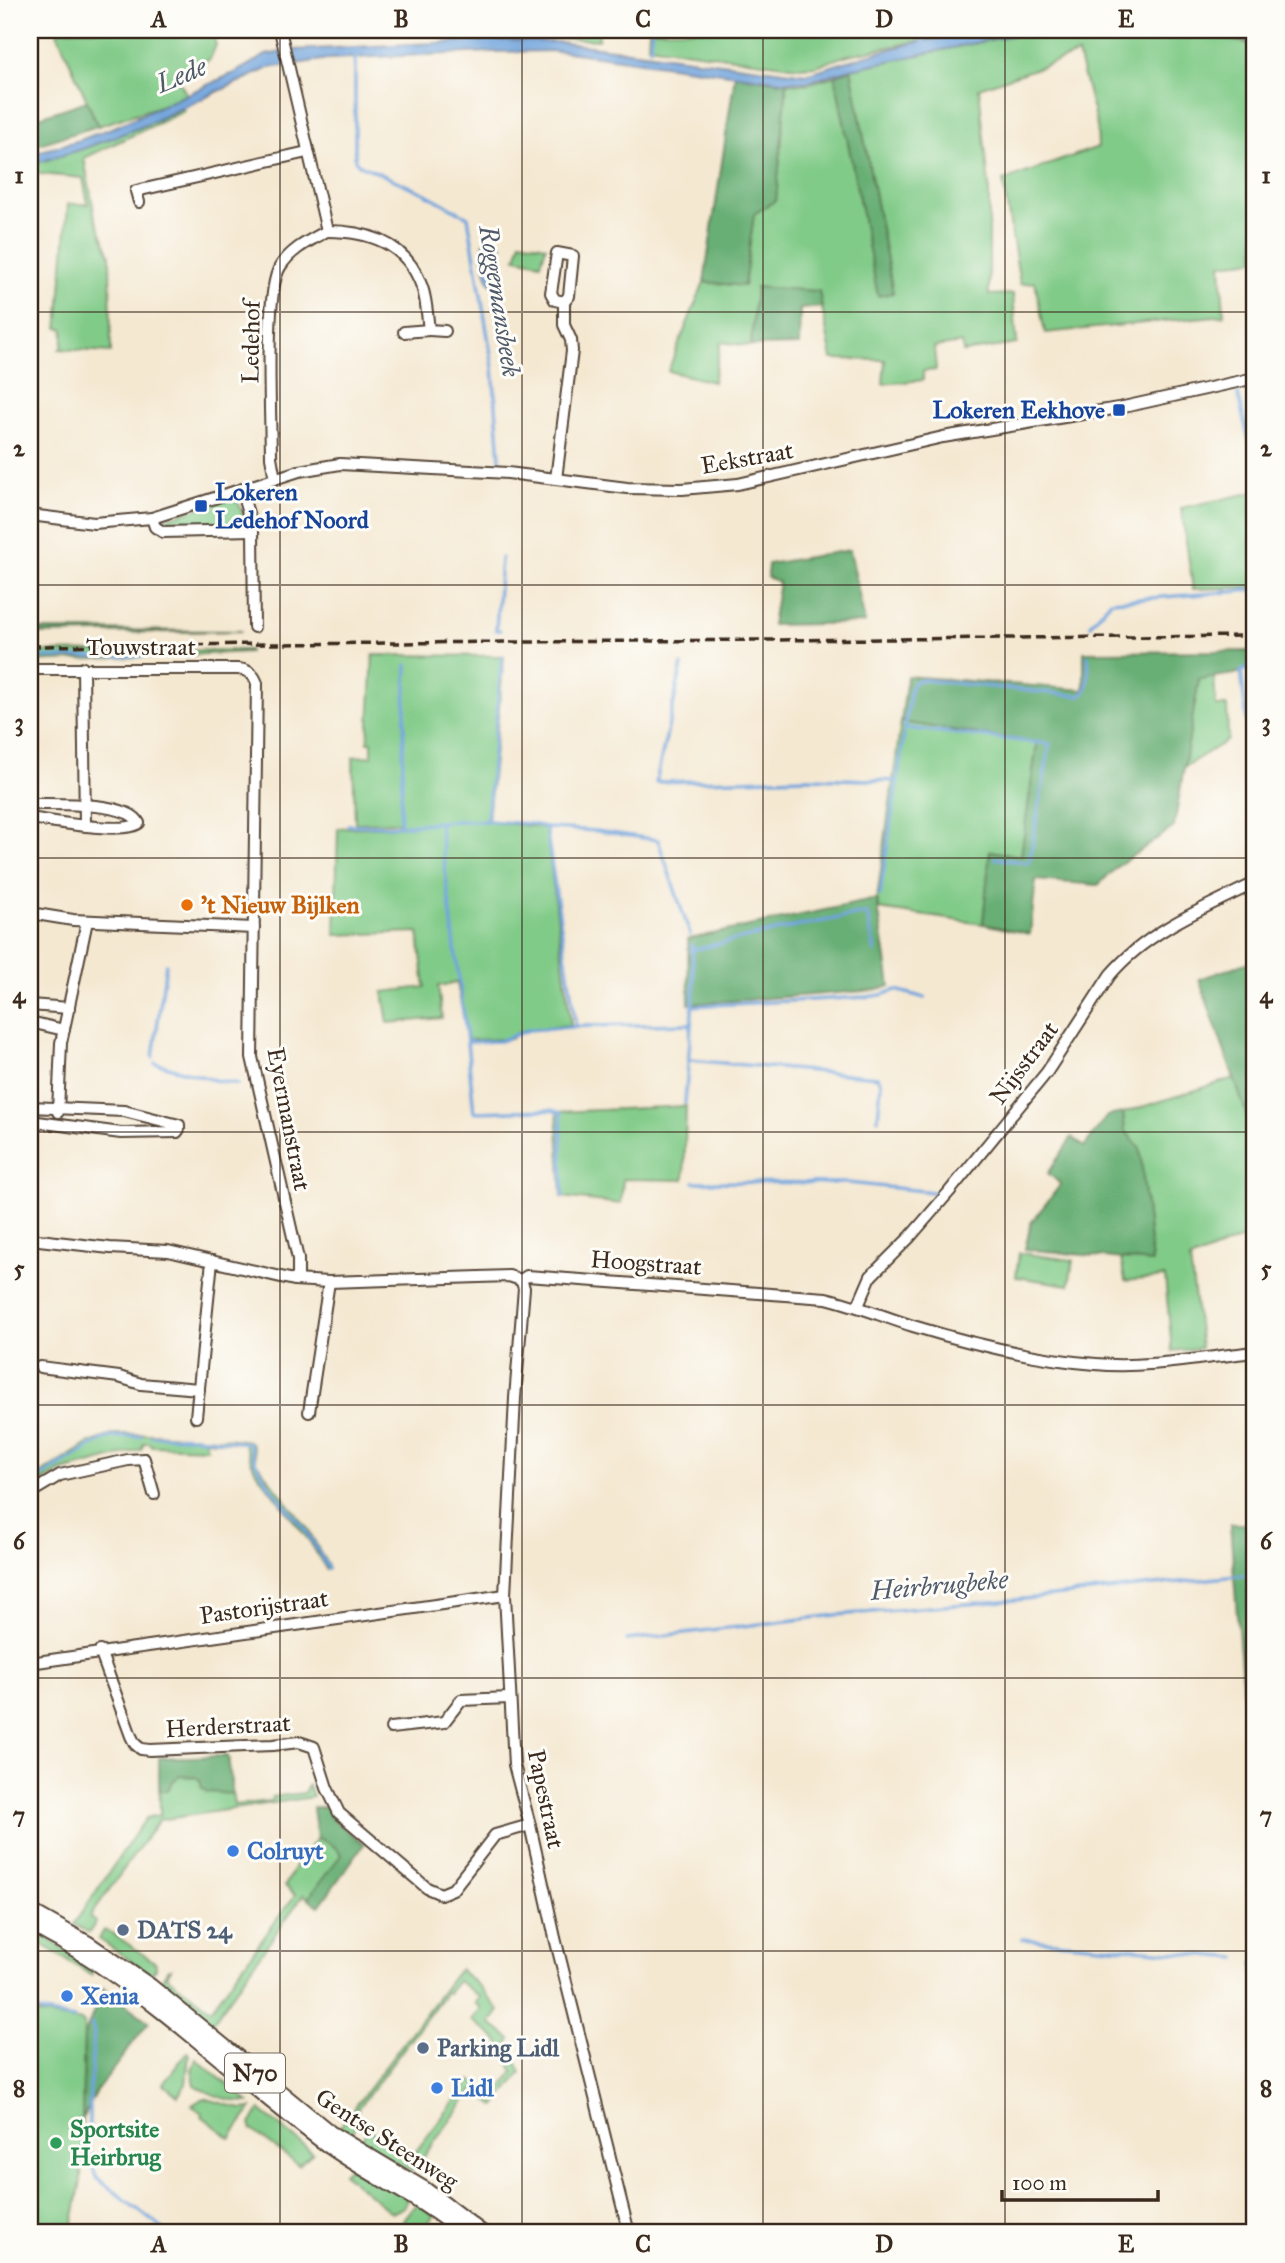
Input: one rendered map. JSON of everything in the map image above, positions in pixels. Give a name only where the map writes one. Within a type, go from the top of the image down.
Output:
[{"type":"main road","name":"Gentse Steenweg","points":[[30,1911],[87,1943],[150,1986],[330,2133],[424,2189],[482,2233]]},
{"type":"main road","name":"Gentse Steenweg","points":[[30,1924],[94,1961],[339,2153],[426,2206],[463,2233]]},
{"type":"street","points":[[280,30],[327,231],[370,235],[405,259],[422,288],[429,330]]},
{"type":"street","points":[[136,192],[307,152]]},
{"type":"street","name":"Ledehof","points":[[275,479],[271,457],[271,298],[279,269],[298,246],[327,231]]},
{"type":"street","points":[[556,479],[572,351],[571,340],[564,325],[564,302]]},
{"type":"street","points":[[404,332],[445,331]]},
{"type":"street","name":"Eekstraat","points":[[30,515],[94,523],[152,518],[299,471],[340,464],[508,473],[655,489],[713,488],[943,437],[1119,408],[1255,379]]},
{"type":"street","points":[[241,490],[253,530],[254,627]]},
{"type":"street","points":[[152,518],[155,527],[163,532],[253,530]]},
{"type":"street","points":[[83,668],[85,825]]},
{"type":"street","name":"Touwstraat","points":[[30,669],[225,668],[251,673]]},
{"type":"street","name":"Eyermanstraat","points":[[251,673],[257,683],[252,1057],[298,1259],[298,1280]]},
{"type":"street","points":[[30,804],[97,805],[132,815],[138,818],[139,823],[126,828],[69,825],[30,818]]},
{"type":"street","name":"Nijsstraat","points":[[858,1306],[871,1276],[950,1192],[1047,1072],[1120,963],[1152,937],[1255,883]]},
{"type":"street","points":[[30,912],[87,921],[254,928]]},
{"type":"street","points":[[58,1125],[61,1043],[87,921]]},
{"type":"street","points":[[30,1005],[69,1008]]},
{"type":"street","points":[[30,1022],[64,1030]]},
{"type":"street","points":[[30,1107],[124,1111],[179,1125],[179,1129],[177,1132],[121,1133],[30,1121]]},
{"type":"street","points":[[121,1133],[124,1111]]},
{"type":"street","name":"Hoogstraat","points":[[30,1239],[168,1251],[298,1280],[329,1282],[509,1276],[521,1280],[527,1276],[827,1298],[997,1350],[1098,1365],[1255,1352]]},
{"type":"street","points":[[195,1417],[212,1261]]},
{"type":"street","name":"Papestraat","points":[[521,1280],[524,1288],[515,1398],[505,1595],[514,1765],[629,2233]]},
{"type":"street","points":[[309,1412],[329,1282]]},
{"type":"street","points":[[40,1367],[119,1377],[141,1384],[199,1389]]},
{"type":"street","points":[[30,1493],[60,1475],[128,1460],[144,1460],[154,1494]]},
{"type":"street","name":"Pastorijstraat","points":[[30,1663],[505,1595]]},
{"type":"street","name":"Herderstraat","points":[[100,1651],[131,1736],[141,1749],[299,1742],[314,1747],[327,1788],[339,1813],[427,1888],[440,1894],[453,1889],[495,1835],[530,1825]]},
{"type":"street","points":[[391,1728],[444,1722],[461,1700],[510,1698]]},
{"type":"green space","points":[[62,30],[212,30],[216,45],[210,59],[178,79],[188,97],[98,126],[57,33]]},
{"type":"green space","points":[[444,30],[598,30],[599,40],[512,36],[445,39]]},
{"type":"green space","points":[[649,30],[975,30],[848,55],[816,66],[798,67],[648,46]]},
{"type":"green space","points":[[1038,30],[1182,30],[1255,45],[1255,260],[1221,264],[1224,315],[1045,333],[1035,282],[1020,284],[1003,181],[1098,147],[1097,126],[1078,54],[979,88],[989,186],[989,295],[1013,294],[1017,344],[963,352],[962,343],[934,347],[936,370],[923,371],[923,380],[883,384],[885,360],[832,359],[819,292],[756,287],[751,346],[721,342],[713,382],[668,371],[704,282],[744,286],[754,214],[776,200],[787,83],[807,84],[835,76],[878,295],[893,293],[851,69]]},
{"type":"green space","points":[[851,69],[893,293],[878,296],[835,76]]},
{"type":"green space","points":[[735,75],[787,83],[776,200],[754,214],[744,286],[704,282]]},
{"type":"green space","points":[[87,101],[98,126],[30,147],[30,120]]},
{"type":"green space","points":[[181,107],[184,111],[84,158],[95,217],[110,255],[111,352],[58,349],[62,349],[64,329],[58,328],[68,204],[88,204],[83,178],[30,173],[30,165],[107,139]]},
{"type":"green space","points":[[521,241],[546,246],[541,263],[516,258]]},
{"type":"green space","points":[[756,287],[819,291],[822,307],[800,309],[799,345],[751,346]]},
{"type":"green space","points":[[1255,492],[1255,587],[1193,589],[1181,508]]},
{"type":"green space","points":[[231,498],[238,502],[244,518],[240,525],[161,526],[163,519]]},
{"type":"green space","points":[[850,550],[865,623],[772,625],[779,582],[767,577],[768,564]]},
{"type":"green space","points":[[30,630],[242,631],[30,634]]},
{"type":"green space","points":[[1254,651],[1248,669],[1235,674],[1199,679],[1174,827],[1118,866],[1098,885],[1036,880],[1030,934],[983,924],[990,851],[1021,856],[1037,743],[901,722],[907,676],[1084,690],[1084,652]]},
{"type":"green space","points":[[30,652],[249,652],[30,662]]},
{"type":"green space","points":[[373,655],[504,656],[488,821],[546,828],[571,1025],[520,1031],[511,1039],[468,1040],[457,983],[438,986],[442,1018],[388,1023],[383,992],[425,987],[418,932],[335,935],[338,828],[402,826],[399,822],[355,823],[353,757],[372,756],[372,742],[368,742]]},
{"type":"green space","points":[[1214,677],[1216,706],[1227,706],[1228,740],[1184,767],[1199,679]]},
{"type":"green space","points":[[901,722],[1037,743],[1021,857],[990,851],[983,924],[879,909],[877,899]]},
{"type":"green space","points":[[877,899],[890,986],[877,990],[689,1004],[688,939]]},
{"type":"green space","points":[[1255,960],[1255,1138],[1199,979]]},
{"type":"green space","points":[[1234,1078],[1255,1138],[1255,1233],[1190,1260],[1201,1348],[1172,1351],[1165,1277],[1125,1281],[1121,1259],[1152,1262],[1140,1149],[1125,1130],[1123,1113]]},
{"type":"green space","points":[[686,1106],[684,1180],[623,1179],[621,1204],[562,1197],[557,1112]]},
{"type":"green space","points":[[1123,1113],[1125,1130],[1140,1149],[1152,1262],[1025,1249],[1031,1223],[1061,1184],[1048,1173],[1072,1137],[1084,1147],[1107,1116]]},
{"type":"green space","points":[[1019,1253],[1073,1260],[1069,1285],[1016,1277]]},
{"type":"green space","points":[[115,1434],[249,1441],[256,1462],[308,1529],[329,1568],[326,1569],[310,1542],[255,1470],[244,1443],[205,1440],[207,1448],[152,1446],[144,1443],[141,1450],[62,1471],[30,1488],[30,1480],[90,1443]]},
{"type":"green space","points":[[1230,1524],[1249,1524],[1249,1534],[1255,1535],[1255,1579],[1248,1580],[1255,1705],[1244,1706]]},
{"type":"green space","points":[[1248,1579],[1255,1579],[1255,1686]]},
{"type":"green space","points":[[228,1756],[234,1805],[271,1801],[272,1797],[303,1793],[309,1785],[313,1797],[159,1820],[91,1915],[96,1922],[89,1933],[74,1924],[146,1818],[160,1815],[159,1758]]},
{"type":"green space","points":[[228,1756],[232,1794],[207,1792],[195,1777],[180,1776],[168,1790],[159,1791],[159,1758]]},
{"type":"green space","points":[[326,1806],[331,1818],[364,1844],[319,1906],[308,1898],[341,1855],[334,1846],[317,1838],[313,1808]]},
{"type":"green space","points":[[317,1838],[337,1849],[341,1855],[338,1862],[308,1898],[303,1895],[212,2023],[160,1982],[167,1970],[171,1969],[166,1976],[211,2009],[295,1895],[285,1886],[295,1866]]},
{"type":"green space","points":[[104,1930],[156,1963],[155,1970],[150,1974],[99,1939]]},
{"type":"green space","points":[[42,1935],[94,1969],[91,1975],[35,1940]]},
{"type":"green space","points":[[459,1969],[481,1988],[499,2011],[490,2023],[511,2039],[508,2044],[521,2072],[495,2106],[473,2090],[412,2172],[361,2143],[369,2129],[390,2145],[393,2141],[413,2155],[471,2080],[494,2097],[513,2072],[498,2040],[472,2020],[481,2008],[475,2003],[480,1997],[458,1981],[446,1992],[352,2117],[359,2123],[351,2133],[347,2134],[339,2128]]},
{"type":"green space","points":[[103,1988],[149,2022],[98,2089],[82,2119],[84,2036]]},
{"type":"green space","name":"Sportsite Heirbrug","points":[[30,2013],[84,2023],[81,2181],[71,2233],[30,2233]]},
{"type":"green space","points":[[187,2052],[186,2084],[178,2096],[163,2084]]},
{"type":"green space","points":[[196,2059],[249,2102],[221,2097],[195,2085],[192,2070]]},
{"type":"green space","points":[[204,2098],[242,2109],[252,2108],[230,2138],[192,2105]]},
{"type":"green space","points":[[260,2110],[313,2153],[298,2165],[252,2130],[250,2124]]},
{"type":"green space","points":[[350,2167],[407,2198],[404,2207],[392,2213],[343,2173]]},
{"type":"green space","points":[[418,2204],[434,2215],[425,2227],[414,2232],[403,2221]]},
{"type":"water","points":[[982,30],[1038,30],[851,69],[807,82],[781,81],[560,51],[329,59],[269,68],[141,127],[30,165],[30,154],[80,140],[119,125],[234,73],[266,55],[292,50],[497,40],[559,42],[806,74],[914,43]]},
{"type":"water","points":[[1194,30],[1255,30],[1255,43]]},
{"type":"water","points":[[489,241],[502,245],[499,281],[495,288],[488,280],[484,261],[484,243]]},
{"type":"waterway","points":[[650,48],[652,30]]},
{"type":"waterway","points":[[921,30],[924,45]]},
{"type":"waterway","name":"Roggemansbeek","points":[[355,55],[355,160],[358,164],[424,193],[468,217],[493,367],[500,459]]},
{"type":"waterway","points":[[1238,394],[1255,467]]},
{"type":"waterway","name":"Roggemansbeek","points":[[500,630],[496,630],[501,558]]},
{"type":"waterway","points":[[1090,625],[1111,601],[1255,590]]},
{"type":"waterway","points":[[1254,651],[1248,669],[1241,671],[1255,796]]},
{"type":"waterway","points":[[30,658],[188,655]]},
{"type":"waterway","name":"Roggemansbeek","points":[[487,821],[502,656]]},
{"type":"waterway","points":[[880,895],[911,687],[915,681],[1081,696],[1088,683],[1088,656]]},
{"type":"waterway","points":[[400,824],[407,665]]},
{"type":"waterway","points":[[682,665],[656,782],[809,778],[898,781]]},
{"type":"waterway","points":[[905,728],[1050,744],[1029,863],[995,858]]},
{"type":"waterway","points":[[348,825],[398,826],[487,821],[597,831],[658,840],[690,934]]},
{"type":"waterway","points":[[439,822],[467,1042]]},
{"type":"waterway","points":[[546,827],[576,1027]]},
{"type":"waterway","points":[[692,950],[867,914],[875,952]]},
{"type":"waterway","points":[[685,1103],[694,988],[692,945]]},
{"type":"waterway","points":[[153,1057],[166,964]]},
{"type":"waterway","points":[[693,1006],[867,997],[896,990],[925,998]]},
{"type":"waterway","points":[[563,1196],[561,1113],[551,1110],[474,1112],[467,1042],[500,1041],[528,1030],[691,1024]]},
{"type":"waterway","points":[[690,1060],[878,1077],[881,1083],[878,1119]]},
{"type":"waterway","points":[[155,1063],[238,1084]]},
{"type":"waterway","points":[[694,1182],[848,1183],[933,1192]]},
{"type":"waterway","name":"Heirbrugbeke","points":[[30,1483],[102,1440],[141,1436]]},
{"type":"waterway","name":"Heirbrugbeke","points":[[152,1436],[196,1437],[249,1443],[263,1477],[306,1531],[328,1568]]},
{"type":"waterway","name":"Heirbrugbeke","points":[[627,1640],[836,1615],[1015,1600],[1255,1574]]},
{"type":"waterway","points":[[1022,1939],[1237,1958]]},
{"type":"waterway","points":[[1254,1962],[1255,1984]]},
{"type":"waterway","points":[[30,2010],[74,2019]]},
{"type":"waterway","points":[[91,2024],[94,2032],[89,2129],[92,2165],[97,2178],[168,2233]]},
{"type":"railway","points":[[30,646],[1255,636]]},
{"type":"place","name":"Lokeren Eekhove","points":[[1119,410]]},
{"type":"place","name":"Lokeren Ledehof Noord","points":[[201,506]]},
{"type":"place","name":"'t Nieuw Bijlken","points":[[187,905]]},
{"type":"place","name":"Colruyt","points":[[233,1851]]},
{"type":"place","name":"DATS 24","points":[[123,1930]]},
{"type":"place","name":"Xenia","points":[[67,1996]]},
{"type":"place","name":"Parking Lidl","points":[[423,2048]]},
{"type":"place","name":"Lidl","points":[[437,2088]]},
{"type":"place","name":"Sportsite Heirbrug","points":[[56,2143]]},
{"type":"water label","name":"Lede","points":[[181,75]]}]
